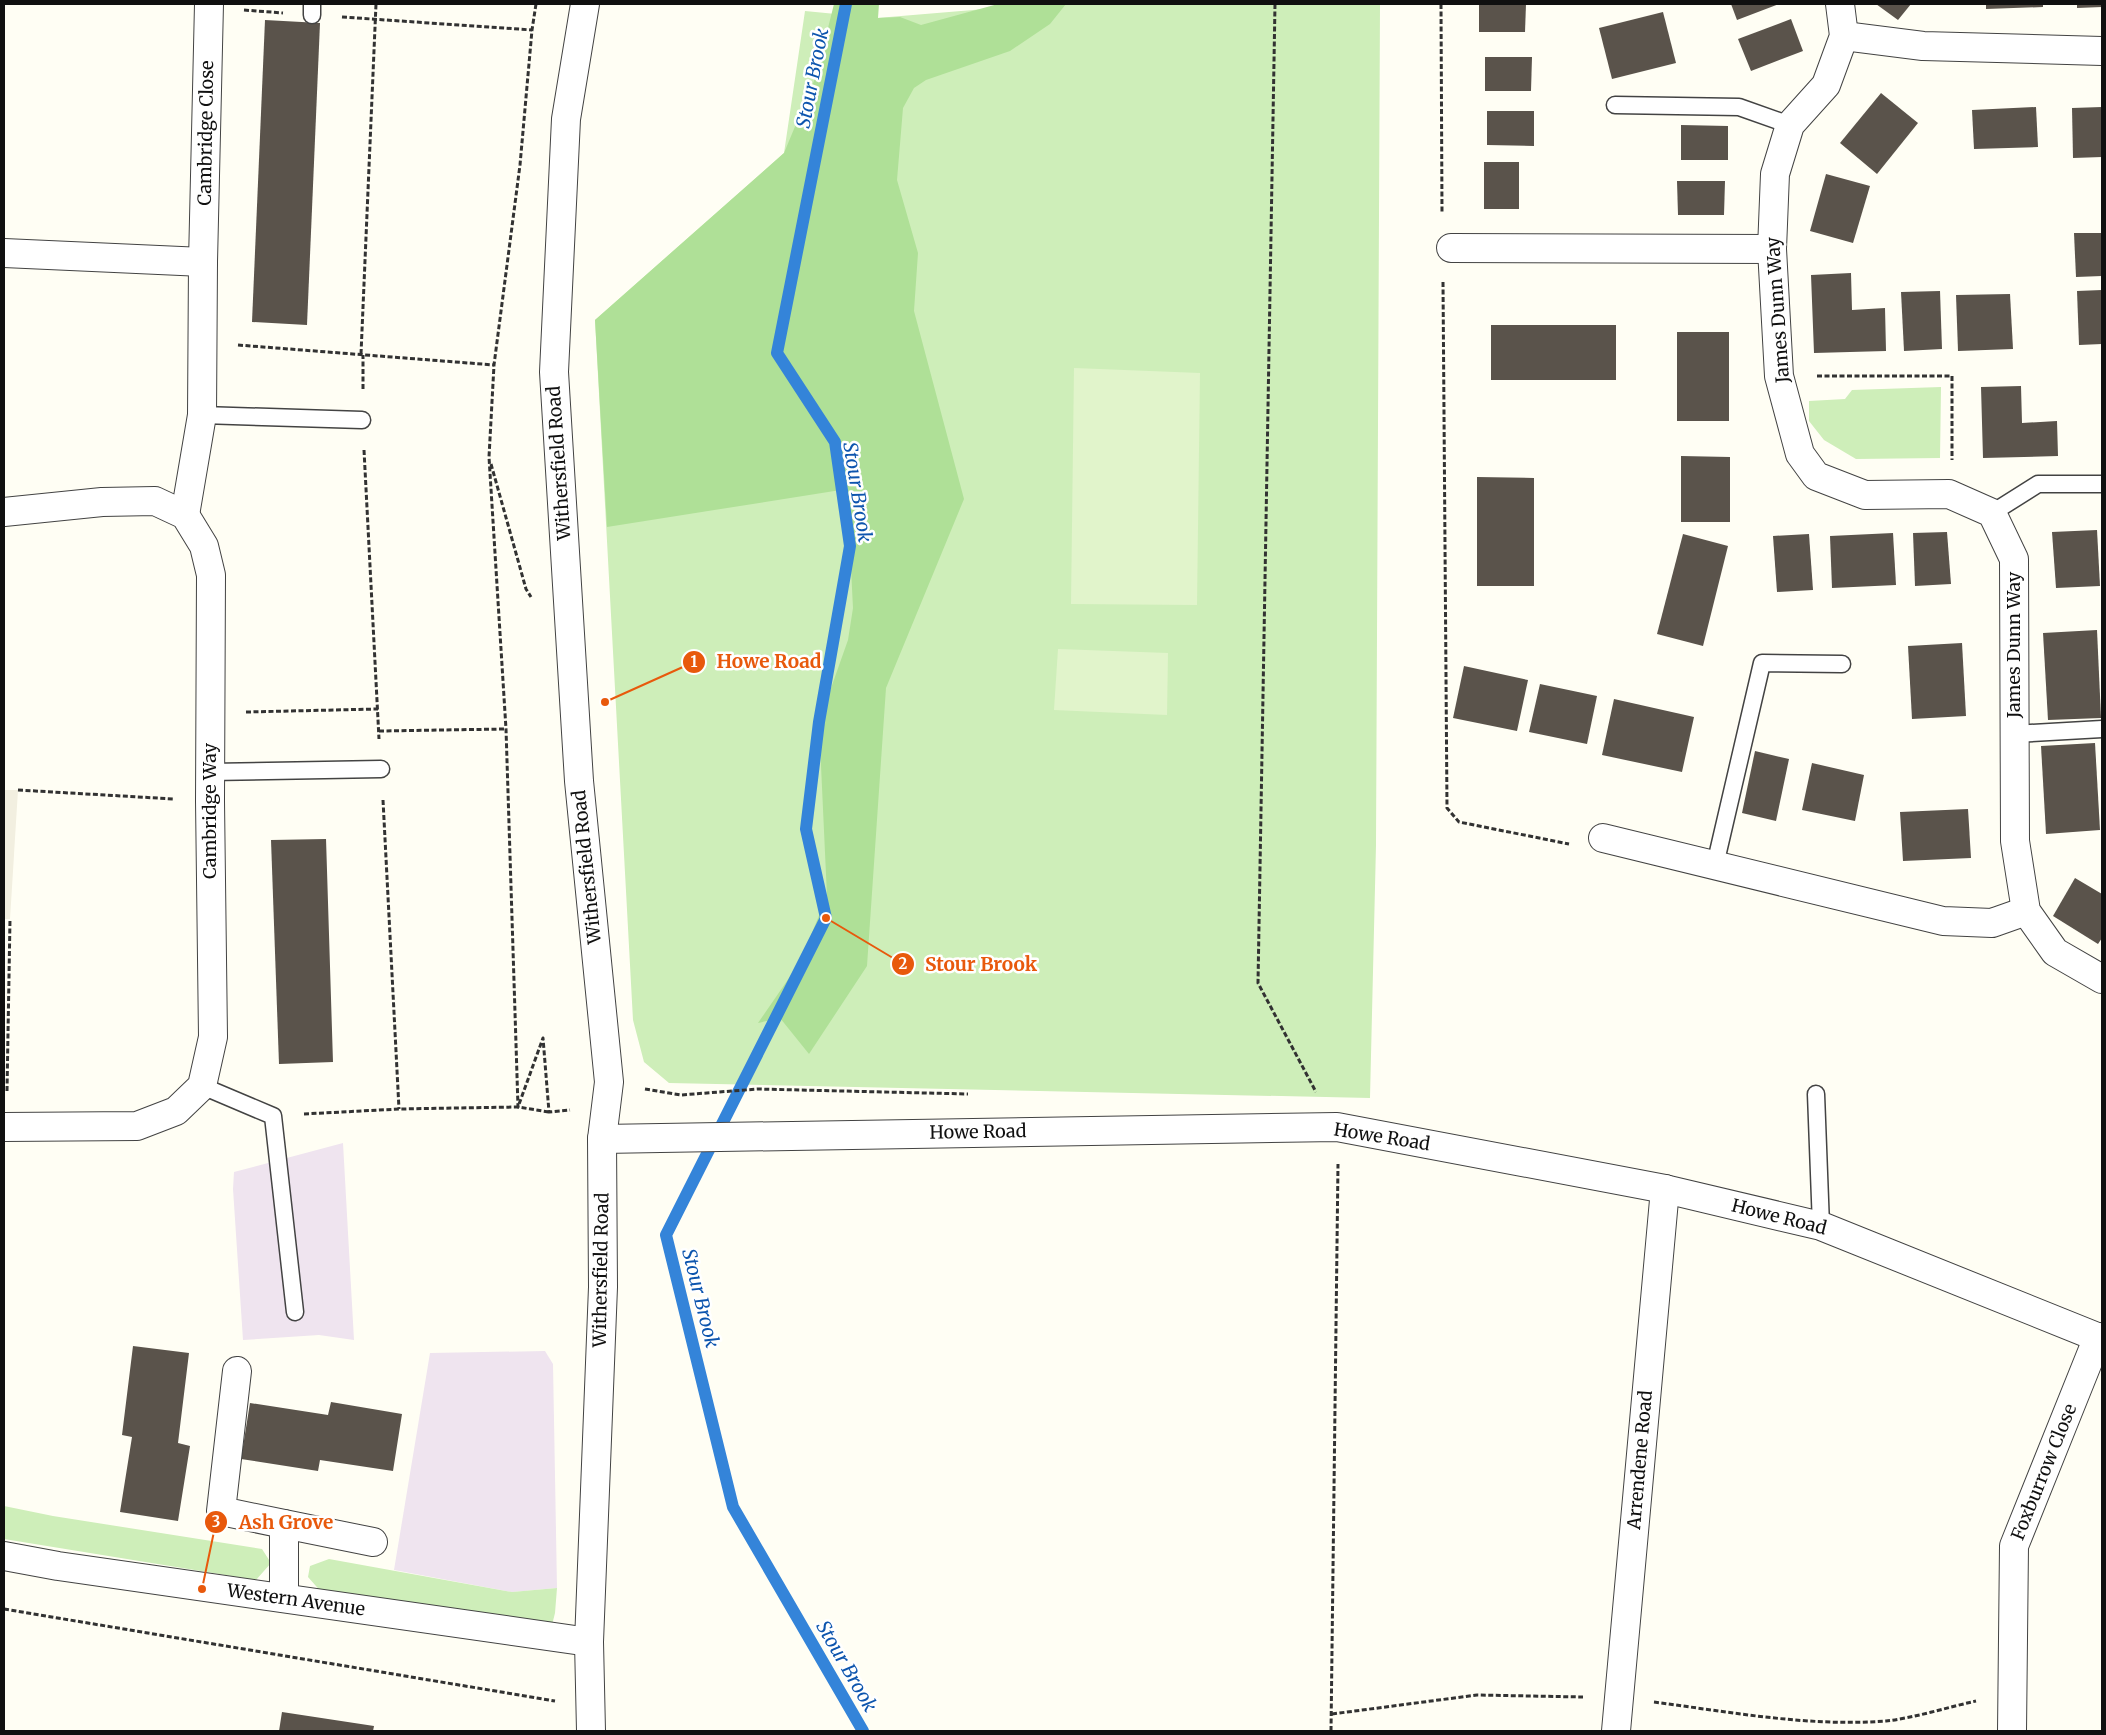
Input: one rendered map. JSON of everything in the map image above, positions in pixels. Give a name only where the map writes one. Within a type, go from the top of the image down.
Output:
[{"type":"street","name":"Withersfield Road","points":[[585,4],[566,119],[554,372],[579,781],[609,1082],[602,1139],[603,1288],[588,1642],[591,1719]]},
{"type":"street","name":"James Dunn Way","points":[[1840,4],[1844,36],[1826,85],[1790,125],[1775,174],[1772,249],[1779,376],[1800,454],[1816,476],[1865,495],[1949,494],[1992,513],[2014,559],[2014,840],[2026,911],[2055,952],[2102,979]]},
{"type":"street","name":"Cambridge Close","points":[[185,514],[202,415],[202,262],[209,6]]},
{"type":"street","points":[[1844,36],[1923,46],[2102,51]]},
{"type":"street","points":[[1450,248],[1772,249]]},
{"type":"street","points":[[4,253],[202,262]]},
{"type":"street","points":[[4,512],[102,502],[155,501],[185,514]]},
{"type":"street","name":"Cambridge Way","points":[[185,514],[204,546],[211,575],[210,801],[213,1037],[202,1086]]},
{"type":"street","points":[[1590,842],[1714,864],[1943,921],[1992,923],[2026,911]]},
{"type":"street","points":[[5,1127],[137,1126],[176,1111],[202,1086]]},
{"type":"street","name":"Howe Road","points":[[602,1139],[1337,1127],[1664,1189],[1821,1226],[2100,1338]]},
{"type":"street","name":"Arrendene Road","points":[[1616,1731],[1664,1189]]},
{"type":"street","name":"Foxburrow Close","points":[[2012,1731],[2014,1546],[2100,1338]]},
{"type":"street","points":[[237,1371],[221,1511],[374,1542]]},
{"type":"street","points":[[284,1524],[284,1598]]},
{"type":"street","name":"Western Avenue","points":[[4,1556],[58,1566],[588,1642]]},
{"type":"lane","points":[[1615,105],[1739,107],[1790,125]]},
{"type":"lane","points":[[202,415],[362,420]]},
{"type":"lane","points":[[1992,513],[2038,484],[2102,484]]},
{"type":"lane","points":[[1714,864],[1762,663],[1842,664]]},
{"type":"lane","points":[[2014,734],[2102,729]]},
{"type":"lane","points":[[210,772],[381,769]]},
{"type":"lane","points":[[202,1086],[274,1116],[295,1312]]},
{"type":"lane","points":[[1816,1094],[1821,1226]]},
{"type":"path","points":[[376,4],[362,354],[362,420],[399,1109]]},
{"type":"path","points":[[518,1107],[506,728],[489,457],[494,365],[520,166],[536,4]]},
{"type":"path","points":[[1275,4],[1258,983],[1319,1097]]},
{"type":"path","points":[[1441,4],[1442,222]]},
{"type":"path","points":[[209,6],[312,9],[375,19],[532,30]]},
{"type":"path","points":[[1443,282],[1447,808],[1459,822],[1590,842]]},
{"type":"path","points":[[201,342],[494,365]]},
{"type":"path","points":[[1779,376],[1952,376],[1953,456],[1949,494]]},
{"type":"path","points":[[489,457],[526,589],[536,606]]},
{"type":"path","points":[[210,712],[378,709]]},
{"type":"path","points":[[379,731],[506,728]]},
{"type":"path","points":[[18,790],[210,801]]},
{"type":"path","points":[[5,1127],[10,919]]},
{"type":"path","points":[[518,1107],[543,1038],[549,1112]]},
{"type":"path","points":[[274,1116],[399,1109],[518,1107],[549,1112],[606,1108]]},
{"type":"path","points":[[1331,1731],[1338,1238],[1337,1127]]},
{"type":"path","points":[[4,1609],[591,1719]]},
{"type":"path","points":[[1332,1714],[1477,1695],[1618,1698],[1780,1718],[1842,1723],[1889,1720],[2013,1693]]},
{"type":"shaded area","points":[[4,790],[18,790],[10,919],[4,919]]},
{"type":"shaded area","points":[[343,1143],[354,1340],[319,1335],[243,1340],[233,1189],[234,1172]]},
{"type":"shaded area","points":[[545,1351],[553,1364],[557,1588],[512,1592],[394,1570],[430,1353]]},
{"type":"green space","points":[[834,4],[879,4],[878,18],[900,17],[921,25],[998,4],[1066,4],[1050,24],[1010,51],[926,80],[914,88],[903,108],[897,180],[918,253],[914,311],[964,499],[886,688],[867,966],[809,1054],[780,1018],[758,1023],[800,962],[827,896],[819,722],[848,640],[853,608],[847,489],[607,527],[595,320],[784,153],[816,76]]},
{"type":"green space","points":[[1044,4],[1380,4],[1376,845],[1370,1098],[669,1083],[644,1062],[633,1020],[595,320],[784,153],[805,11],[877,18]]},
{"type":"green space","points":[[1074,368],[1200,373],[1197,605],[1071,604]]},
{"type":"green space","points":[[1941,387],[1940,458],[1856,459],[1824,440],[1809,421],[1809,401],[1845,399],[1852,390]]},
{"type":"green space","points":[[1058,649],[1168,653],[1167,715],[1054,710]]},
{"type":"green space","points":[[4,1506],[53,1516],[262,1549],[271,1563],[256,1580],[4,1539]]},
{"type":"green space","points":[[329,1559],[512,1592],[557,1588],[552,1625],[323,1594],[308,1577],[310,1566]]},
{"type":"building","points":[[1479,4],[1526,4],[1525,32],[1479,32]]},
{"type":"building","points":[[1731,4],[1779,4],[1737,20]]},
{"type":"building","points":[[1876,4],[1911,4],[1898,20]]},
{"type":"building","points":[[1986,4],[2043,4],[2043,7],[1986,9]]},
{"type":"building","points":[[2077,4],[2102,4],[2102,7],[2077,8]]},
{"type":"building","points":[[1663,12],[1676,63],[1612,79],[1599,28]]},
{"type":"building","points":[[1791,19],[1803,51],[1751,71],[1738,39]]},
{"type":"building","points":[[265,20],[320,23],[307,325],[252,322]]},
{"type":"building","points":[[1485,57],[1532,57],[1531,91],[1485,91]]},
{"type":"building","points":[[1881,93],[1918,123],[1877,174],[1840,143]]},
{"type":"building","points":[[2036,107],[2038,147],[1974,149],[1972,110]]},
{"type":"building","points":[[2102,107],[2102,157],[2073,158],[2072,108]]},
{"type":"building","points":[[1487,111],[1534,111],[1534,146],[1487,145]]},
{"type":"building","points":[[1681,125],[1728,126],[1728,160],[1681,160]]},
{"type":"building","points":[[1484,162],[1519,162],[1519,209],[1484,209]]},
{"type":"building","points":[[1826,174],[1870,186],[1853,243],[1810,231]]},
{"type":"building","points":[[1677,181],[1725,181],[1724,215],[1678,215]]},
{"type":"building","points":[[2074,233],[2102,233],[2102,276],[2076,277]]},
{"type":"building","points":[[1851,273],[1852,310],[1885,308],[1886,351],[1814,353],[1811,275]]},
{"type":"building","points":[[2102,290],[2102,344],[2079,345],[2077,291]]},
{"type":"building","points":[[1940,291],[1942,349],[1904,351],[1901,292]]},
{"type":"building","points":[[2010,294],[2013,349],[1958,351],[1956,295]]},
{"type":"building","points":[[1491,325],[1616,325],[1616,380],[1491,380]]},
{"type":"building","points":[[1677,332],[1729,332],[1729,421],[1677,421]]},
{"type":"building","points":[[2021,386],[2022,423],[2057,421],[2058,456],[1983,458],[1981,387]]},
{"type":"building","points":[[1681,456],[1730,457],[1730,522],[1681,522]]},
{"type":"building","points":[[1477,477],[1534,478],[1534,586],[1477,586]]},
{"type":"building","points":[[2097,530],[2100,586],[2056,588],[2052,532]]},
{"type":"building","points":[[1947,532],[1951,584],[1915,586],[1913,533]]},
{"type":"building","points":[[1893,533],[1896,585],[1832,588],[1830,536]]},
{"type":"building","points":[[1683,534],[1728,546],[1703,646],[1657,634]]},
{"type":"building","points":[[1809,534],[1813,590],[1777,592],[1773,536]]},
{"type":"building","points":[[2097,630],[2101,718],[2048,720],[2043,633]]},
{"type":"building","points":[[1962,643],[1966,716],[1912,719],[1908,646]]},
{"type":"building","points":[[1464,666],[1528,680],[1517,731],[1453,718]]},
{"type":"building","points":[[1540,684],[1597,696],[1587,744],[1529,732]]},
{"type":"building","points":[[1614,699],[1694,717],[1682,772],[1602,755]]},
{"type":"building","points":[[2095,743],[2100,830],[2046,834],[2041,746]]},
{"type":"building","points":[[1755,751],[1789,759],[1776,821],[1742,813]]},
{"type":"building","points":[[1812,763],[1864,775],[1855,821],[1802,810]]},
{"type":"building","points":[[1968,809],[1971,858],[1903,861],[1900,812]]},
{"type":"building","points":[[326,839],[333,1062],[279,1064],[271,840]]},
{"type":"building","points":[[2075,878],[2102,894],[2102,938],[2098,944],[2053,916]]},
{"type":"building","points":[[133,1346],[189,1353],[178,1443],[190,1446],[178,1521],[120,1512],[132,1437],[122,1435]]},
{"type":"building","points":[[331,1402],[402,1414],[393,1471],[320,1460],[318,1471],[241,1459],[250,1403],[328,1415]]},
{"type":"building","points":[[282,1712],[374,1726],[373,1731],[279,1731]]},
{"type":"waterway","name":"Stour Brook","points":[[846,4],[777,353],[835,442],[850,546],[819,722],[806,829],[826,918],[666,1235],[733,1507],[863,1731]]},
{"type":"place","name":"Howe Road","points":[[605,702]]},
{"type":"place","name":"Stour Brook","points":[[826,918]]},
{"type":"place","name":"Ash Grove","points":[[202,1589]]}]
